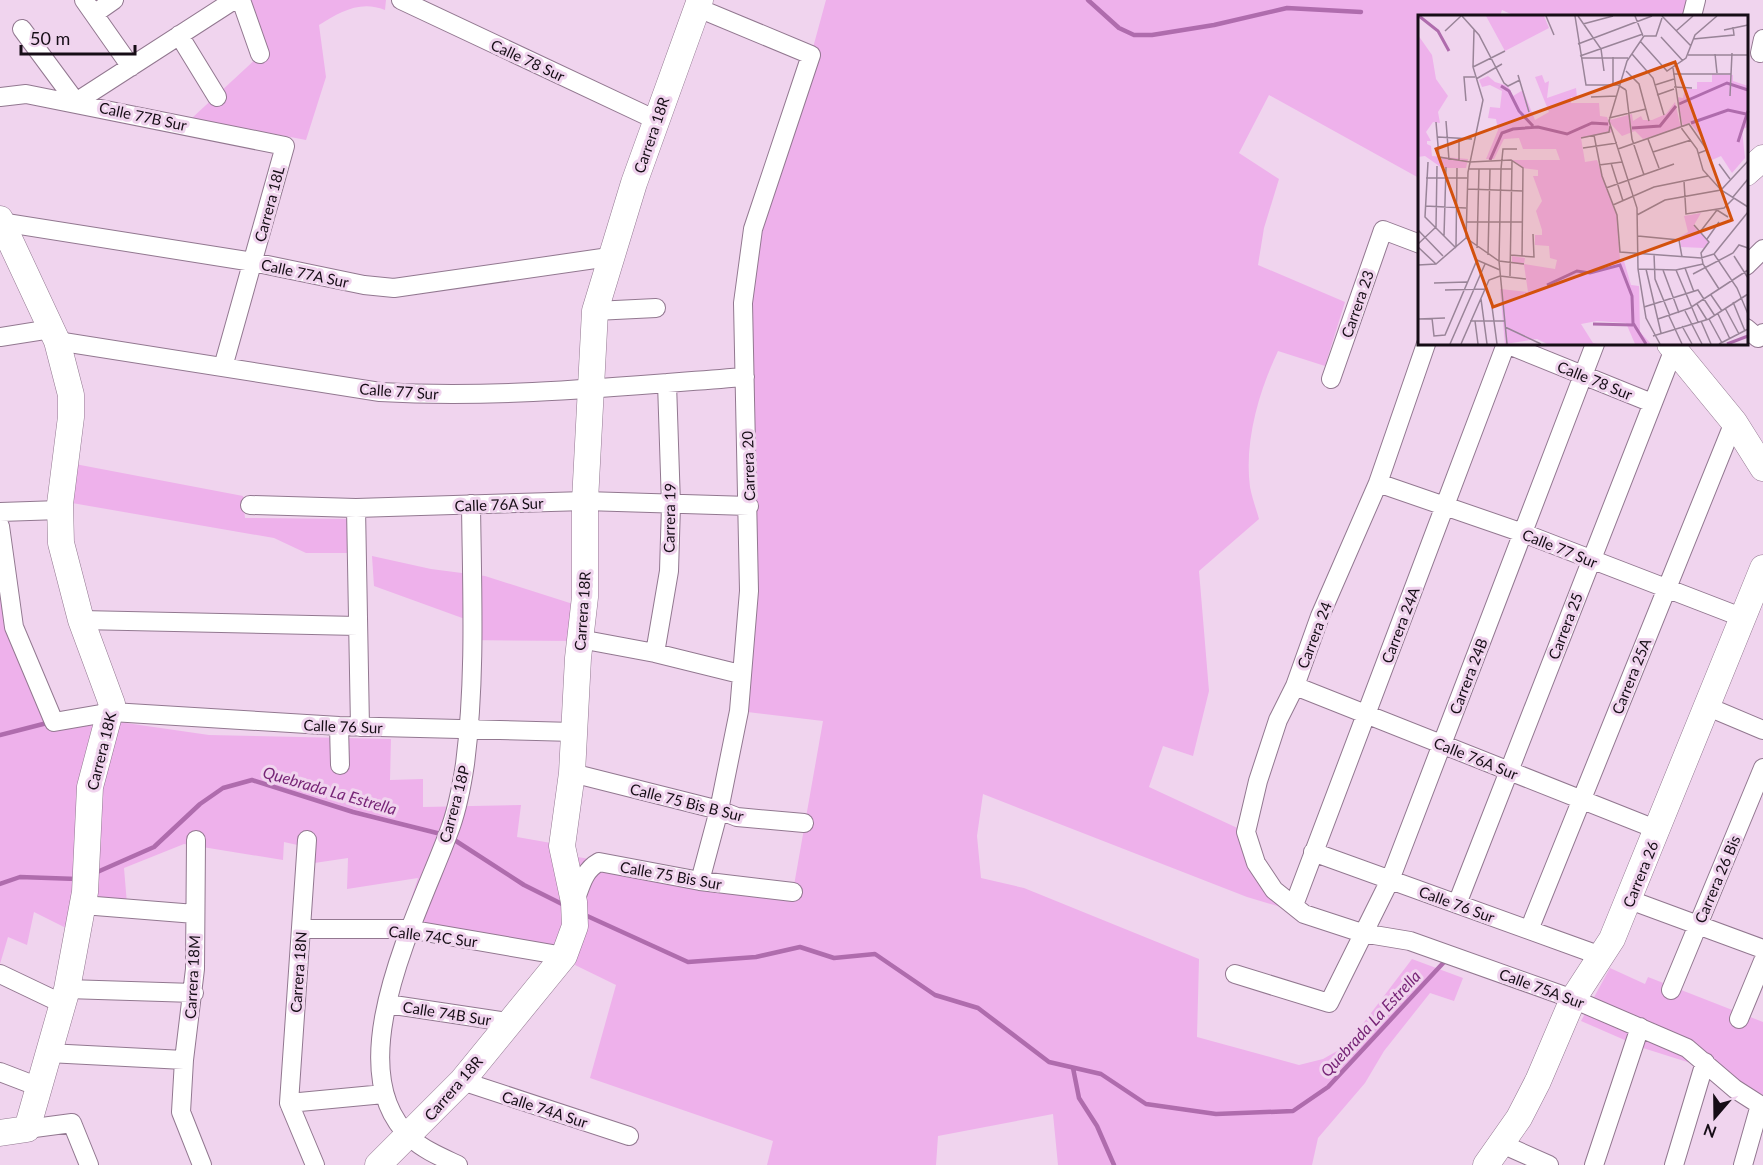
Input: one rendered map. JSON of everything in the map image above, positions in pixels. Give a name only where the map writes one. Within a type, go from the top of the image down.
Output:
[{"type":"street","points":[[114,0],[89,7],[131,67]]},
{"type":"street","points":[[22,29],[76,102],[234,0]]},
{"type":"street","points":[[241,0],[260,54]]},
{"type":"street","name":"Calle 78 Sur","points":[[401,0],[656,120]]},
{"type":"street","points":[[1692,15],[1696,0]]},
{"type":"street","name":"Carrera 18R","points":[[378,1165],[462,1081],[507,1022],[564,956],[575,926],[574,903],[562,855],[572,773],[586,580],[585,501],[595,311],[609,257],[693,3]]},
{"type":"street","name":"Carrera 20","points":[[693,3],[812,55],[753,228],[743,303],[749,506],[748,591],[739,711],[719,810],[700,882]]},
{"type":"street","points":[[179,35],[217,97]]},
{"type":"street","name":"Calle 77B Sur","points":[[0,97],[26,94],[76,102],[285,146]]},
{"type":"street","name":"Carrera 18L","points":[[223,367],[285,146]]},
{"type":"street","points":[[1748,171],[1763,158]]},
{"type":"street","name":"Calle 77A Sur","points":[[0,220],[253,262],[364,285],[394,288],[609,257]]},
{"type":"street","name":"Carrera 18K","points":[[0,220],[54,335],[71,394],[60,510],[61,543],[81,620],[111,694],[112,712],[90,787],[83,905],[65,996],[27,1129]]},
{"type":"street","name":"Carrera 23","points":[[1331,379],[1383,230],[1418,244]]},
{"type":"street","points":[[1748,264],[1763,249]]},
{"type":"street","points":[[595,311],[656,308]]},
{"type":"street","points":[[1748,330],[1758,338],[1763,333]]},
{"type":"street","name":"Calle 77 Sur","points":[[0,338],[54,335],[223,367],[380,392],[410,394],[591,388],[744,377]]},
{"type":"street","name":"Carrera 24","points":[[1299,910],[1274,890],[1256,863],[1246,832],[1258,781],[1274,730],[1295,686],[1320,616],[1378,483],[1426,345]]},
{"type":"street","name":"Carrera 24A","points":[[1299,910],[1313,852],[1506,345]]},
{"type":"street","name":"Calle 78 Sur","points":[[1508,345],[1652,403]]},
{"type":"street","name":"Carrera 24B","points":[[1234,974],[1329,1003],[1389,880],[1595,345]]},
{"type":"street","points":[[1672,346],[1734,422],[1763,468]]},
{"type":"street","name":"Carrera 25","points":[[1457,904],[1652,403],[1672,346]]},
{"type":"street","name":"Carrera 19","points":[[655,653],[669,571],[667,383]]},
{"type":"street","name":"Carrera 25A","points":[[1529,930],[1734,422]]},
{"type":"street","name":"Calle 77 Sur","points":[[1378,483],[1523,532],[1741,617]]},
{"type":"street","name":"Calle 76A Sur","points":[[250,505],[356,508],[585,501],[749,506]]},
{"type":"street","name":"Carrera 18P","points":[[384,1094],[380,1074],[387,1004],[399,955],[452,823],[462,784],[468,731],[472,618],[471,504]]},
{"type":"street","points":[[356,508],[360,727]]},
{"type":"street","points":[[0,512],[60,510]]},
{"type":"street","points":[[0,526],[14,627],[54,722],[112,712]]},
{"type":"street","name":"Carrera 26","points":[[1486,1165],[1502,1144],[1538,1081],[1573,999],[1601,956],[1630,900],[1741,617],[1763,568]]},
{"type":"street","points":[[81,620],[358,626]]},
{"type":"street","points":[[580,639],[655,653],[740,674]]},
{"type":"street","name":"Calle 76A Sur","points":[[1295,686],[1658,830]]},
{"type":"street","points":[[1706,706],[1763,730]]},
{"type":"street","name":"Calle 76 Sur","points":[[112,712],[360,727],[574,732]]},
{"type":"street","points":[[339,726],[340,765]]},
{"type":"street","name":"Carrera 26 Bis","points":[[1671,990],[1763,768]]},
{"type":"street","name":"Calle 75 Bis B Sur","points":[[572,773],[719,810],[736,817],[804,823]]},
{"type":"street","name":"Carrera 18M","points":[[196,840],[194,993],[184,1060],[181,1113],[202,1165]]},
{"type":"street","name":"Carrera 18N","points":[[289,1103],[307,840]]},
{"type":"street","name":"Calle 76 Sur","points":[[1313,852],[1601,956]]},
{"type":"street","name":"Calle 75 Bis Sur","points":[[574,903],[584,875],[590,867],[599,862],[700,882],[793,892]]},
{"type":"street","points":[[1630,900],[1763,949]]},
{"type":"street","points":[[83,905],[195,914]]},
{"type":"street","name":"Calle 75A Sur","points":[[1299,910],[1362,933],[1410,941],[1573,999],[1687,1048],[1735,1089],[1760,1105],[1743,1165]]},
{"type":"street","name":"Calle 74C Sur","points":[[302,929],[408,929],[564,956]]},
{"type":"street","points":[[1739,1019],[1763,961]]},
{"type":"street","points":[[0,974],[65,996],[194,993]]},
{"type":"street","name":"Calle 74B Sur","points":[[387,1004],[507,1022]]},
{"type":"street","points":[[1594,1165],[1640,1028]]},
{"type":"street","points":[[48,1053],[184,1060]]},
{"type":"street","points":[[1674,1165],[1705,1062]]},
{"type":"street","points":[[0,1072],[39,1087]]},
{"type":"street","name":"Calle 74A Sur","points":[[462,1081],[629,1137]]},
{"type":"street","points":[[315,1165],[289,1103],[384,1094],[409,1136],[426,1150],[458,1165]]},
{"type":"street","points":[[0,1133],[72,1123],[89,1165]]},
{"type":"street","points":[[1502,1144],[1550,1165]]},
{"type":"shaded area","points":[[241,0],[386,0],[385,10],[367,6],[350,9],[319,25],[326,77],[306,140],[192,118],[260,55]]},
{"type":"shaded area","points":[[826,0],[1703,0],[1698,15],[1513,15],[1502,10],[1500,15],[1418,15],[1418,177],[1269,95],[1239,153],[1279,179],[1264,228],[1258,265],[1345,302],[1325,366],[1278,351],[1271,366],[1259,400],[1249,452],[1250,487],[1259,519],[1199,571],[1209,691],[1193,756],[1163,746],[1149,787],[1246,832],[1256,863],[1304,914],[1247,897],[983,794],[977,836],[981,878],[1024,888],[1199,959],[1197,1037],[1299,1065],[1323,1059],[1346,1046],[1412,959],[1463,978],[1454,1001],[1430,993],[1384,1051],[1365,1083],[1318,1138],[1312,1165],[1058,1165],[1053,1114],[938,1136],[936,1165],[767,1165],[773,1141],[590,1078],[616,985],[575,965],[587,921],[571,856],[793,891],[823,721],[739,711],[745,377],[753,229],[811,55]]},
{"type":"shaded area","points":[[75,464],[243,496],[245,518],[349,519],[351,553],[306,553],[274,538],[72,503]]},
{"type":"shaded area","points":[[372,556],[431,569],[485,576],[573,604],[574,641],[464,640],[465,619],[374,586]]},
{"type":"shaded area","points":[[0,592],[9,631],[49,729],[100,720],[70,930],[34,912],[27,945],[8,937],[0,964]]},
{"type":"shaded area","points":[[119,722],[209,735],[391,739],[390,780],[423,779],[423,807],[521,805],[517,837],[551,843],[570,917],[557,949],[403,924],[418,878],[347,889],[348,858],[301,865],[302,846],[284,842],[283,860],[184,844],[124,868],[127,904],[94,902],[101,787]]},
{"type":"shaded area","points":[[1610,968],[1645,984],[1648,977],[1763,1022],[1763,1095],[1700,1066],[1643,1048],[1581,1021]]},
{"type":"waterway","points":[[1088,0],[1119,28],[1134,35],[1152,35],[1214,25],[1287,8],[1361,12]]},
{"type":"waterway","name":"Quebrada La Estrella","points":[[0,735],[47,723]]},
{"type":"waterway","name":"Quebrada La Estrella","points":[[95,873],[154,847],[200,804],[223,788],[252,780],[353,812],[441,834]]},
{"type":"waterway","name":"Quebrada La Estrella","points":[[456,841],[524,885],[566,906]]},
{"type":"waterway","name":"Quebrada La Estrella","points":[[0,884],[20,877],[77,879]]},
{"type":"waterway","name":"Quebrada La Estrella","points":[[585,915],[688,962],[756,957],[800,947],[834,958],[875,954],[935,995],[978,1008],[1049,1062],[1101,1074],[1146,1104],[1216,1114],[1293,1111],[1328,1087],[1445,961]]},
{"type":"waterway","name":"Quebrada La Estrella","points":[[1073,1068],[1079,1098],[1097,1126],[1114,1165]]}]
